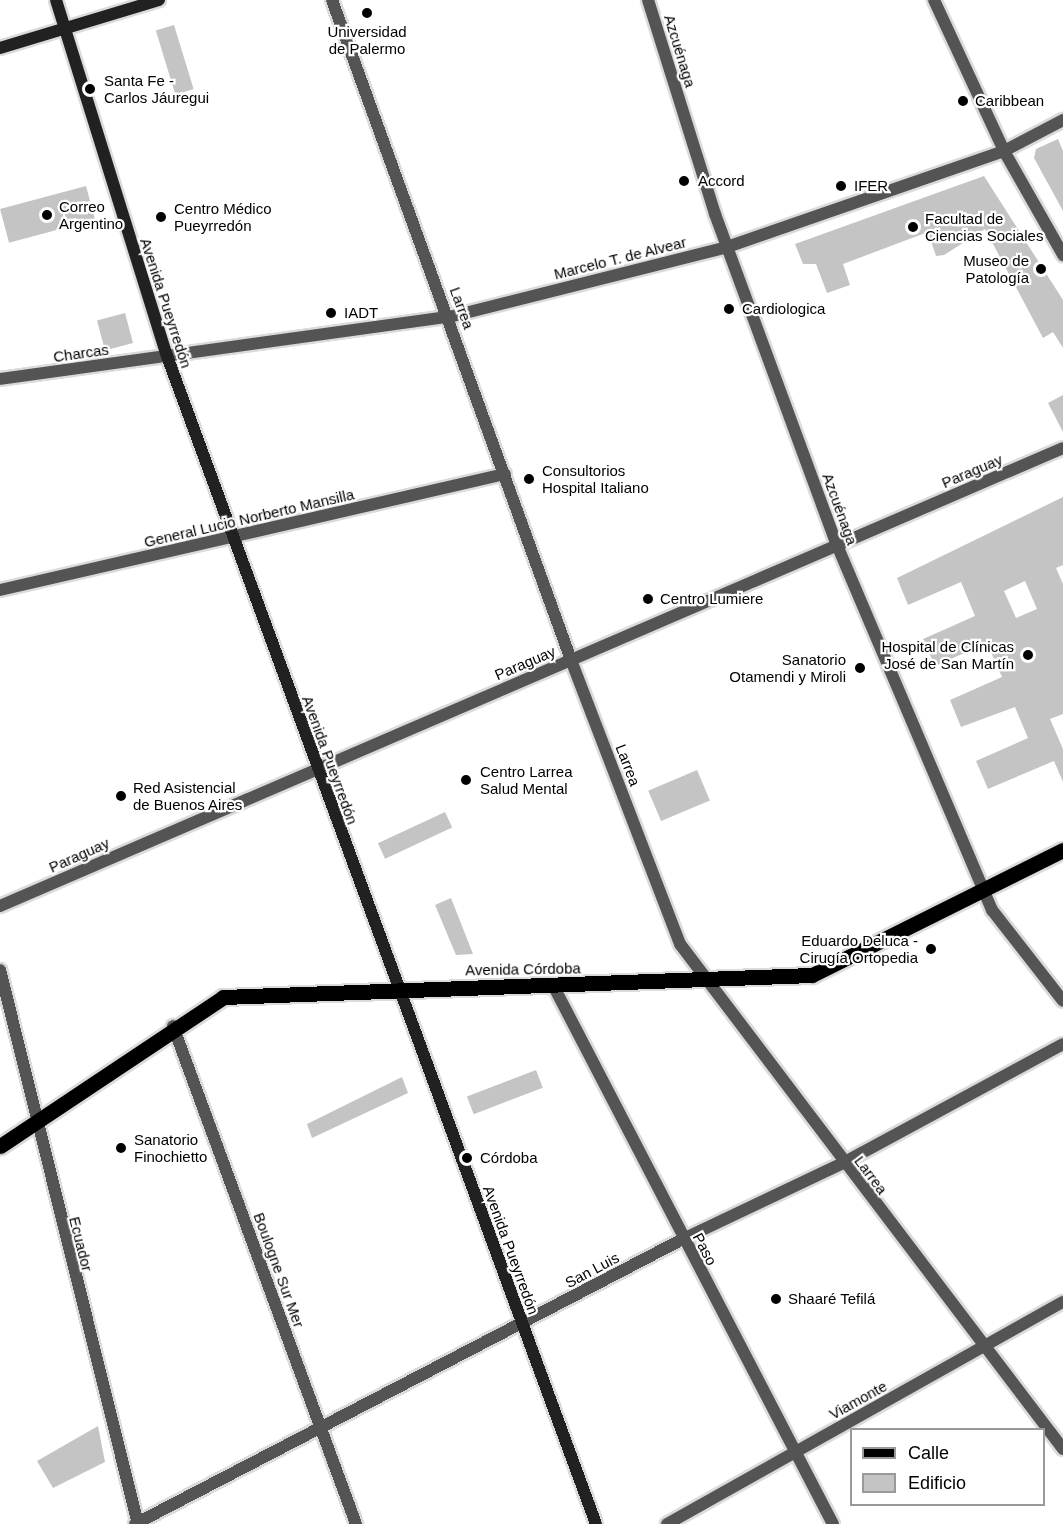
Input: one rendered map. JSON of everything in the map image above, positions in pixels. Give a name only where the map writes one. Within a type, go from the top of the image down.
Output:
[{"type":"main road","name":"Avenida Pueyrredón","points":[[56,0],[167,356],[596,1524]]},
{"type":"main road","points":[[0,48],[159,0]]},
{"type":"main road","name":"Avenida Córdoba","points":[[0,1146],[173,1026],[229,996],[705,981],[824,972],[1063,850]]},
{"type":"street","name":"Larrea","points":[[332,0],[449,317],[571,660],[680,944],[705,981],[843,1163],[1063,1449]]},
{"type":"street","name":"Azcuénaga","points":[[648,0],[727,247],[837,545],[982,891],[1063,1001]]},
{"type":"street","points":[[934,0],[1004,151],[1063,255]]},
{"type":"street","name":"Marcelo T. de Alvear","points":[[167,356],[449,317],[727,247],[1004,151],[1063,120]]},
{"type":"street","name":"Charcas","points":[[0,379],[167,356]]},
{"type":"street","name":"Paraguay","points":[[0,906],[1063,448]]},
{"type":"street","name":"General Lucio Norberto Mansilla","points":[[0,590],[504,474]]},
{"type":"street","name":"Ecuador","points":[[0,970],[34,1122],[137,1524]]},
{"type":"street","name":"Paso","points":[[554,987],[833,1524]]},
{"type":"street","name":"Boulogne Sur Mer","points":[[173,1026],[356,1524]]},
{"type":"street","name":"San Luis","points":[[137,1524],[683,1239],[843,1163],[1063,1044]]},
{"type":"street","name":"Viamonte","points":[[667,1524],[1063,1302]]},
{"type":"building","points":[[174,25],[194,89],[175,95],[156,31]]},
{"type":"building","points":[[1058,139],[1063,151],[1063,211],[1034,158],[1036,149]]},
{"type":"building","points":[[984,176],[1063,300],[1063,348],[1053,332],[1043,338],[985,229],[944,255],[936,256],[928,232],[843,264],[850,285],[827,293],[816,264],[803,264],[795,244]]},
{"type":"building","name":"Correo Argentino","points":[[86,186],[95,220],[9,243],[0,209]]},
{"type":"building","points":[[125,313],[133,343],[105,350],[97,321]]},
{"type":"building","points":[[1063,395],[1063,432],[1048,403]]},
{"type":"building","name":"Hospital de Clínicas José de San Martín","points":[[1063,497],[1063,565],[1056,568],[1063,584],[1063,714],[1050,719],[1063,749],[1063,782],[1054,761],[988,789],[976,761],[1028,738],[1015,707],[961,727],[950,700],[1002,677],[987,643],[935,666],[923,639],[975,616],[961,582],[908,605],[897,578]],"holes":[[[1025,581],[1037,609],[1016,618],[1004,591]]]},
{"type":"building","points":[[697,770],[710,800],[661,821],[648,791]]},
{"type":"building","points":[[445,812],[452,827],[385,859],[378,843]]},
{"type":"building","points":[[451,898],[473,954],[456,955],[435,905]]},
{"type":"building","points":[[536,1070],[543,1088],[474,1114],[467,1097]]},
{"type":"building","points":[[402,1077],[408,1093],[312,1138],[307,1124]]},
{"type":"building","points":[[98,1426],[105,1462],[53,1488],[37,1461]]},
{"type":"place","name":"Universidad de Palermo","points":[[367,13]]},
{"type":"place","name":"Santa Fe - Carlos Jáuregui","points":[[90,89]]},
{"type":"place","name":"Caribbean","points":[[963,101]]},
{"type":"place","name":"Accord","points":[[684,181]]},
{"type":"place","name":"IFER","points":[[841,186]]},
{"type":"place","name":"Correo Argentino","points":[[47,215]]},
{"type":"place","name":"Centro Médico Pueyrredón","points":[[161,217]]},
{"type":"place","name":"Facultad de Ciencias Sociales","points":[[913,227]]},
{"type":"place","name":"Museo de Patología","points":[[1041,269]]},
{"type":"place","name":"Cardiologica","points":[[729,309]]},
{"type":"place","name":"IADT","points":[[331,313]]},
{"type":"place","name":"Consultorios Hospital Italiano","points":[[529,479]]},
{"type":"place","name":"Centro Lumiere","points":[[648,599]]},
{"type":"place","name":"Hospital de Clínicas José de San Martín","points":[[1028,655]]},
{"type":"place","name":"Sanatorio Otamendi y Miroli","points":[[860,668]]},
{"type":"place","name":"Centro Larrea Salud Mental","points":[[466,780]]},
{"type":"place","name":"Red Asistencial de Buenos Aires","points":[[121,796]]},
{"type":"place","name":"Eduardo Deluca - Cirugía Ortopedia","points":[[931,949]]},
{"type":"place","name":"Sanatorio Finochietto","points":[[121,1148]]},
{"type":"place","name":"Córdoba","points":[[467,1158]]},
{"type":"place","name":"Shaaré Tefilá","points":[[776,1299]]}]
